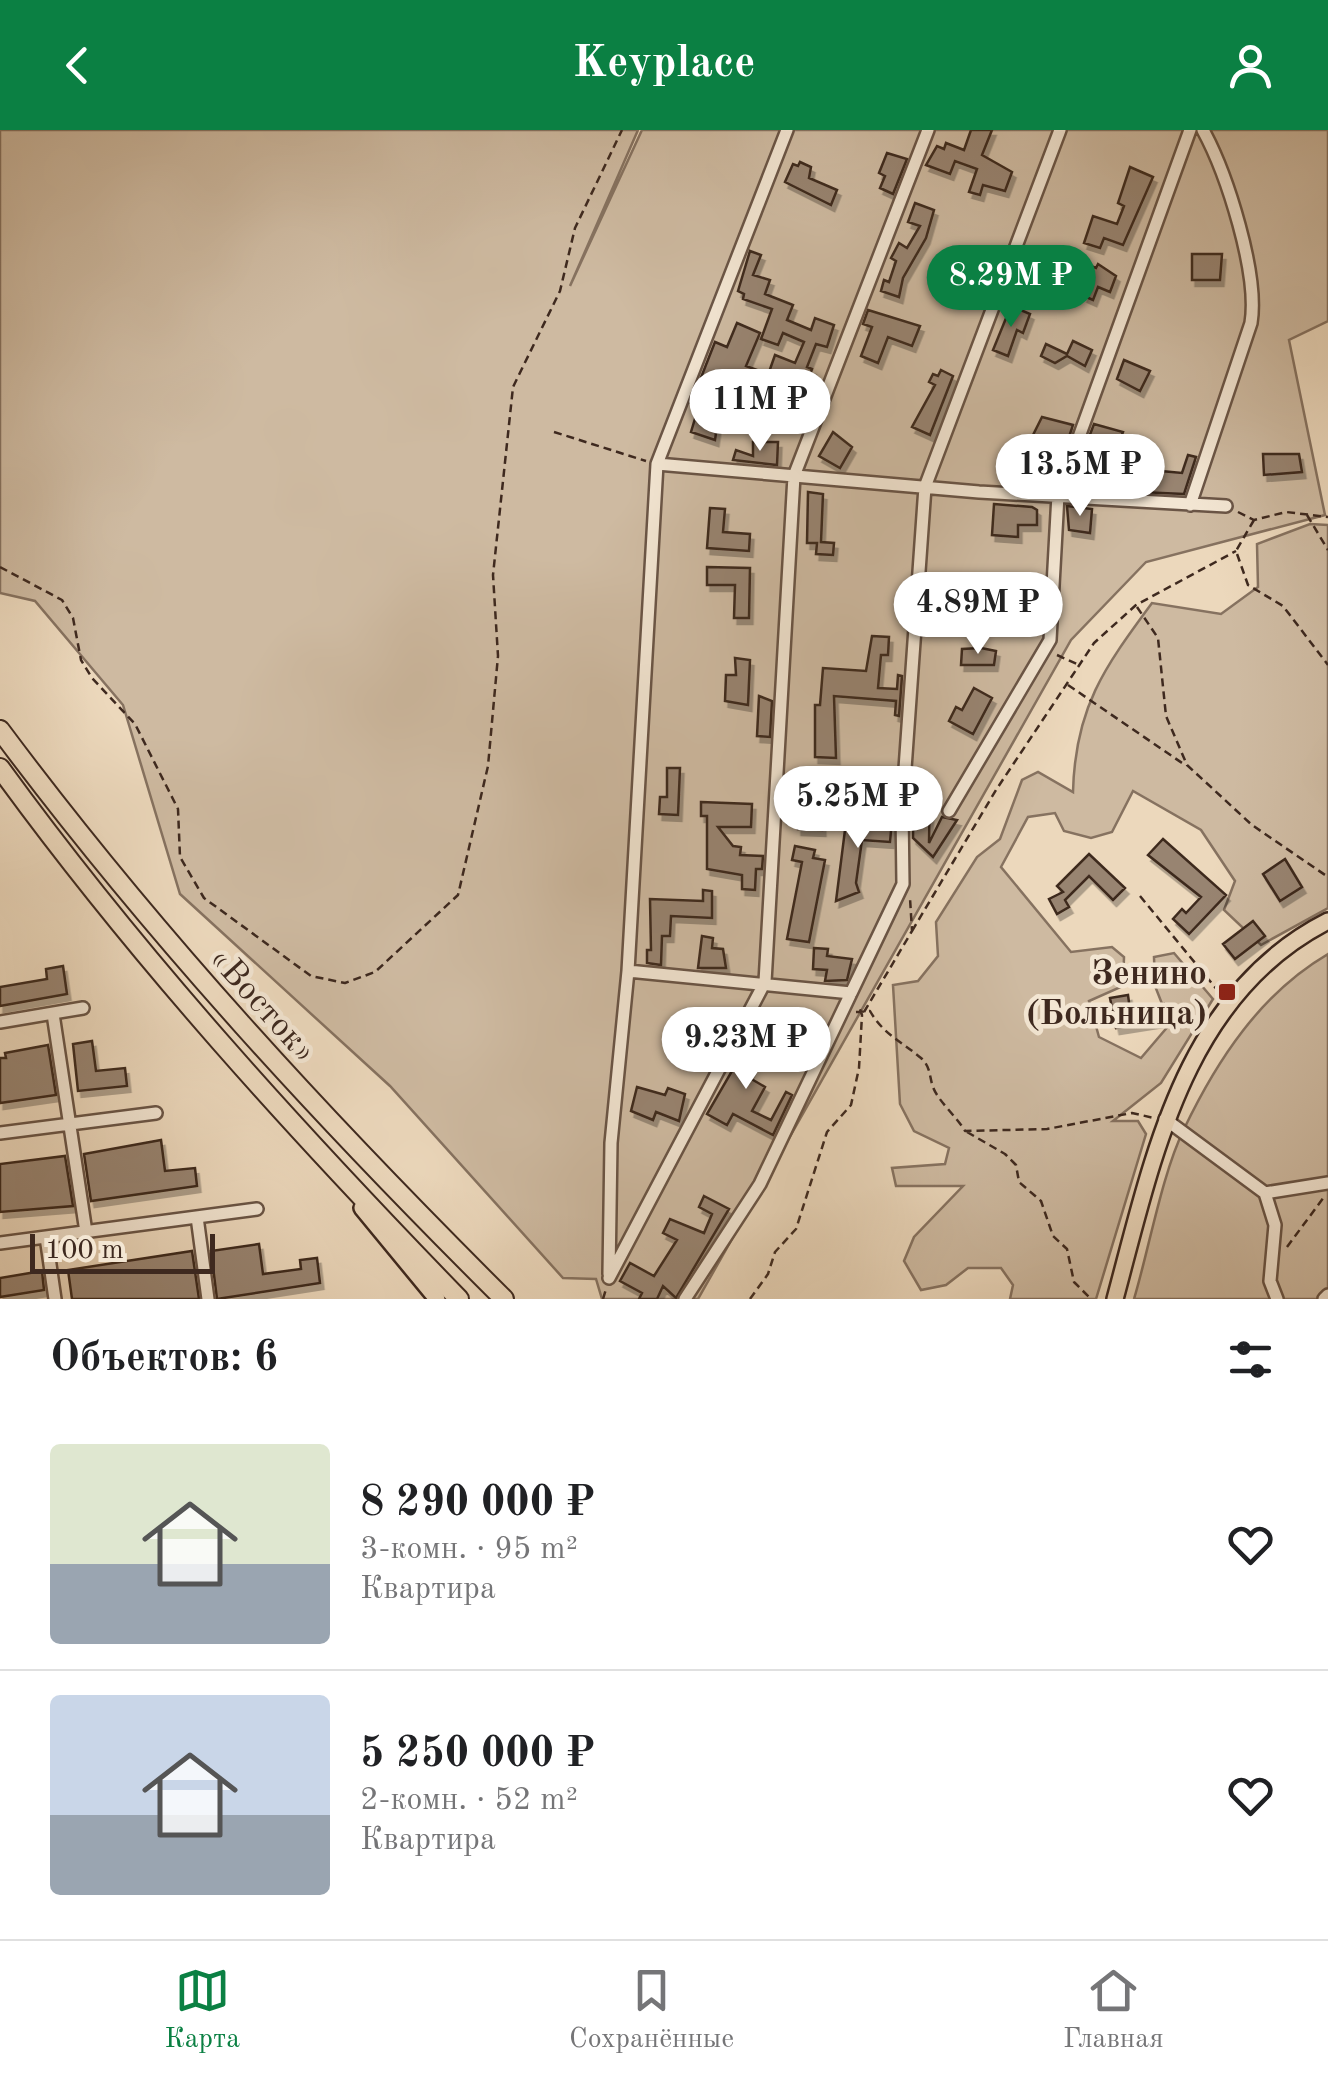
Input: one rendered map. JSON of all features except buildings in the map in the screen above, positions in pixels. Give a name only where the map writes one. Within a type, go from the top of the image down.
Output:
[{"type":"highway","name":"«Восток»","points":[[0,730],[80,838],[233,1020],[318,1113],[504,1299]]},
{"type":"highway","name":"«Восток»","points":[[0,768],[130,940],[292,1125],[459,1299]]},
{"type":"main road","points":[[1115,1299],[1166,1119],[1187,1069],[1231,1005],[1278,952],[1328,921]]},
{"type":"main road","points":[[292,1125],[437,1299]]},
{"type":"street","points":[[787,130],[657,464],[628,970],[611,1143],[609,1278],[764,982],[794,476],[928,130]]},
{"type":"street","points":[[685,1299],[760,1184],[903,884],[902,811],[925,487],[1060,130]]},
{"type":"street","points":[[948,811],[1050,640],[1058,495],[1190,130]]},
{"type":"street","points":[[1190,505],[1251,323],[1256,297],[1204,130]]},
{"type":"street","points":[[657,464],[925,487],[1226,506]]},
{"type":"street","points":[[628,970],[850,993]]},
{"type":"street","points":[[0,1022],[83,1008]]},
{"type":"street","points":[[53,1014],[86,1232]]},
{"type":"street","points":[[0,1133],[156,1113]]},
{"type":"street","points":[[1166,1119],[1265,1193],[1275,1225],[1271,1269],[1276,1299]]},
{"type":"street","points":[[1265,1193],[1328,1183]]},
{"type":"street","points":[[0,1243],[258,1209]]},
{"type":"street","points":[[197,1218],[208,1299]]},
{"type":"street","points":[[46,1237],[55,1299]]},
{"type":"path","points":[[0,566],[62,600],[73,618],[81,660],[92,678],[135,724],[178,809],[180,857],[204,898],[311,976],[345,983],[375,972],[458,895],[488,766],[498,656],[493,575],[513,387],[560,291],[575,228],[622,130]]},
{"type":"path","points":[[554,432],[657,464]]},
{"type":"path","points":[[1226,506],[1254,520]]},
{"type":"path","points":[[1306,513],[1328,550]]},
{"type":"path","points":[[750,1299],[768,1274],[774,1252],[796,1229],[827,1132],[850,1105],[862,1015],[1094,643],[1136,606],[1236,551],[1254,520],[1272,514],[1328,516]]},
{"type":"path","points":[[1236,551],[1248,586],[1283,606],[1328,666]]},
{"type":"path","points":[[1136,606],[1158,638],[1166,716],[1187,766]]},
{"type":"path","points":[[1045,648],[1078,665]]},
{"type":"path","points":[[1066,683],[1187,766],[1252,825],[1328,877]]},
{"type":"path","points":[[903,884],[912,902],[912,931]]},
{"type":"path","points":[[1140,896],[1231,1005]]},
{"type":"path","points":[[850,993],[862,1015]]},
{"type":"path","points":[[862,1015],[870,1011],[881,1031],[898,1038],[922,1059],[930,1070],[933,1090],[952,1109],[966,1132],[1005,1154],[1016,1165],[1019,1182],[1040,1201],[1053,1236],[1067,1249],[1074,1282],[1091,1299]]},
{"type":"path","points":[[966,1132],[1046,1129],[1132,1113],[1166,1119]]},
{"type":"path","points":[[1271,1269],[1328,1191]]},
{"type":"shaded area","points":[[0,130],[638,130],[570,286],[642,130],[1328,130],[1328,321],[1289,340],[1325,515],[1146,562],[1071,640],[698,1299],[602,1299],[596,1279],[563,1278],[390,1086],[180,894],[123,705],[35,601],[0,593]]},
{"type":"shaded area","points":[[1310,524],[1328,525],[1328,908],[1261,945],[1224,910],[1235,881],[1201,830],[1133,791],[1112,832],[1091,838],[1064,831],[1055,813],[1028,817],[1001,867],[1071,952],[1112,947],[1124,957],[1123,986],[1089,1001],[1099,1037],[1141,1058],[1170,1024],[1155,986],[1154,957],[1174,953],[1213,999],[1161,1083],[1113,1121],[1138,1121],[1146,1134],[1096,1299],[1010,1299],[1013,1285],[1001,1268],[968,1268],[946,1285],[921,1290],[904,1261],[914,1237],[963,1186],[896,1186],[892,1168],[945,1164],[949,1148],[914,1131],[900,1104],[893,985],[918,981],[938,956],[936,922],[977,857],[1000,839],[1022,780],[1038,772],[1073,792],[1079,736],[1095,690],[1152,603],[1221,614],[1258,587],[1257,544]]},
{"type":"shaded area","points":[[1328,954],[1328,1299],[1134,1299],[1169,1168],[1211,1078],[1262,1008]]},
{"type":"place","name":"Зенино (Больница)","points":[[1227,992]]}]
